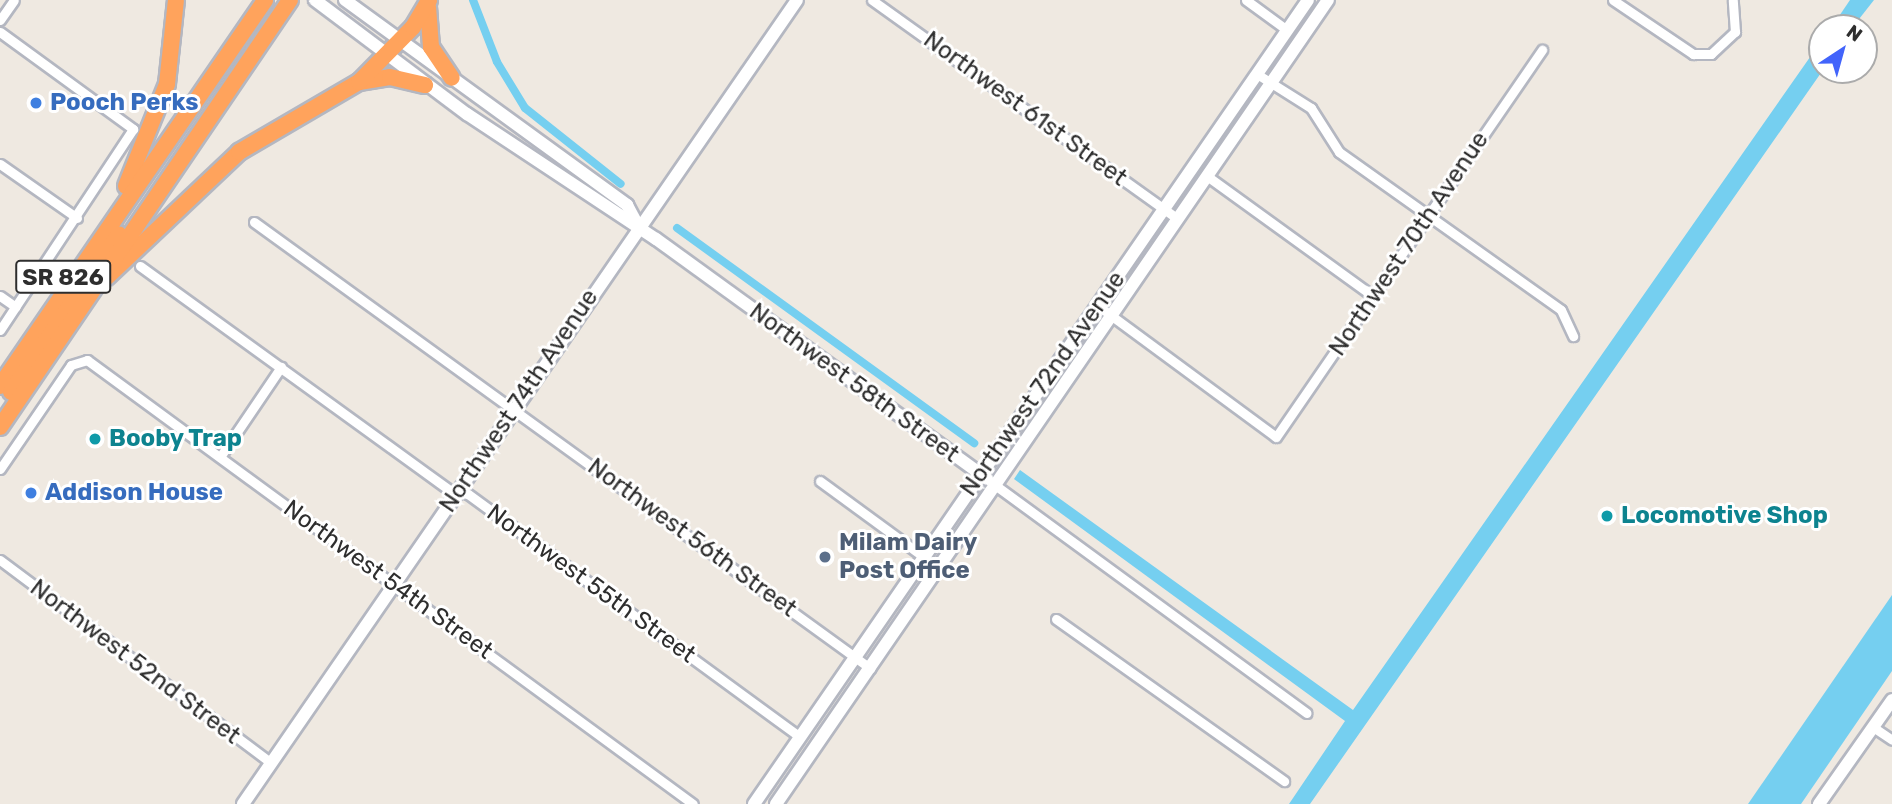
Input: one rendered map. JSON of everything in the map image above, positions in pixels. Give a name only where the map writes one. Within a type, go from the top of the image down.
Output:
[{"type":"highway","points":[[126,186],[164,92],[176,0]]},
{"type":"highway","name":"SR 826","points":[[0,369],[258,0]]},
{"type":"highway","points":[[0,386],[265,0]]},
{"type":"highway","points":[[0,408],[282,0]]},
{"type":"highway","name":"SR 826","points":[[0,427],[290,0]]},
{"type":"highway","points":[[102,280],[127,264],[239,152],[359,82],[428,4]]},
{"type":"highway","points":[[428,4],[431,47],[452,78]]},
{"type":"highway","points":[[359,82],[390,77],[425,85]]},
{"type":"main road","name":"Northwest 58th Street","points":[[345,0],[627,205],[638,226]]},
{"type":"main road","name":"Northwest 74th Avenue","points":[[243,804],[638,226],[797,0]]},
{"type":"main road","name":"Northwest 72nd Avenue","points":[[754,804],[1308,0]]},
{"type":"main road","name":"Northwest 72nd Avenue","points":[[779,803],[1328,0]]},
{"type":"main road","name":"Northwest 58th Street","points":[[318,2],[425,85],[618,219],[638,226],[995,485]]},
{"type":"main road","points":[[1819,804],[1892,700]]},
{"type":"street","points":[[0,20],[14,0]]},
{"type":"street","name":"Northwest 61st Street","points":[[872,0],[1178,219]]},
{"type":"street","points":[[1246,0],[1287,30]]},
{"type":"street","points":[[1613,0],[1693,54],[1724,48],[1735,32],[1733,0]]},
{"type":"street","points":[[0,32],[133,129],[77,218],[0,330]]},
{"type":"street","name":"Northwest 70th Avenue","points":[[1110,317],[1276,437],[1542,50]]},
{"type":"street","points":[[1257,74],[1272,81],[1315,112],[1339,152],[1561,310],[1573,336]]},
{"type":"street","points":[[0,164],[77,218]]},
{"type":"street","points":[[1207,176],[1373,296]]},
{"type":"street","name":"Northwest 56th Street","points":[[254,222],[870,668]]},
{"type":"street","name":"Northwest 55th Street","points":[[140,267],[800,737]]},
{"type":"street","points":[[0,296],[16,307]]},
{"type":"street","points":[[1097,306],[1110,317]]},
{"type":"street","name":"Northwest 54th Street","points":[[0,469],[80,359],[395,584],[693,804]]},
{"type":"street","points":[[220,457],[281,367]]},
{"type":"street","points":[[820,481],[924,558]]},
{"type":"street","name":"Northwest 58th Street","points":[[995,485],[1307,713]]},
{"type":"street","name":"Northwest 52nd Street","points":[[0,560],[271,763]]},
{"type":"street","points":[[1056,619],[1284,781]]},
{"type":"street","points":[[1873,727],[1892,740]]},
{"type":"water","points":[[1850,0],[1874,0],[1863,14],[1840,14]]},
{"type":"water","points":[[1808,60],[1808,84],[1813,84],[1310,804],[1289,804],[1345,721],[1014,479],[1020,470],[1353,710]]},
{"type":"water","points":[[1892,595],[1892,671],[1801,804],[1748,804]]},
{"type":"waterway","points":[[473,0],[497,62],[525,108],[621,184]]},
{"type":"waterway","points":[[677,228],[974,443]]},
{"type":"place","name":"Pooch Perks","points":[[36,103]]},
{"type":"place","name":"Booby Trap","points":[[95,439]]},
{"type":"place","name":"Addison House","points":[[31,493]]},
{"type":"place","name":"Locomotive Shop","points":[[1607,516]]},
{"type":"place","name":"Milam Dairy Post Office","points":[[825,557]]}]
